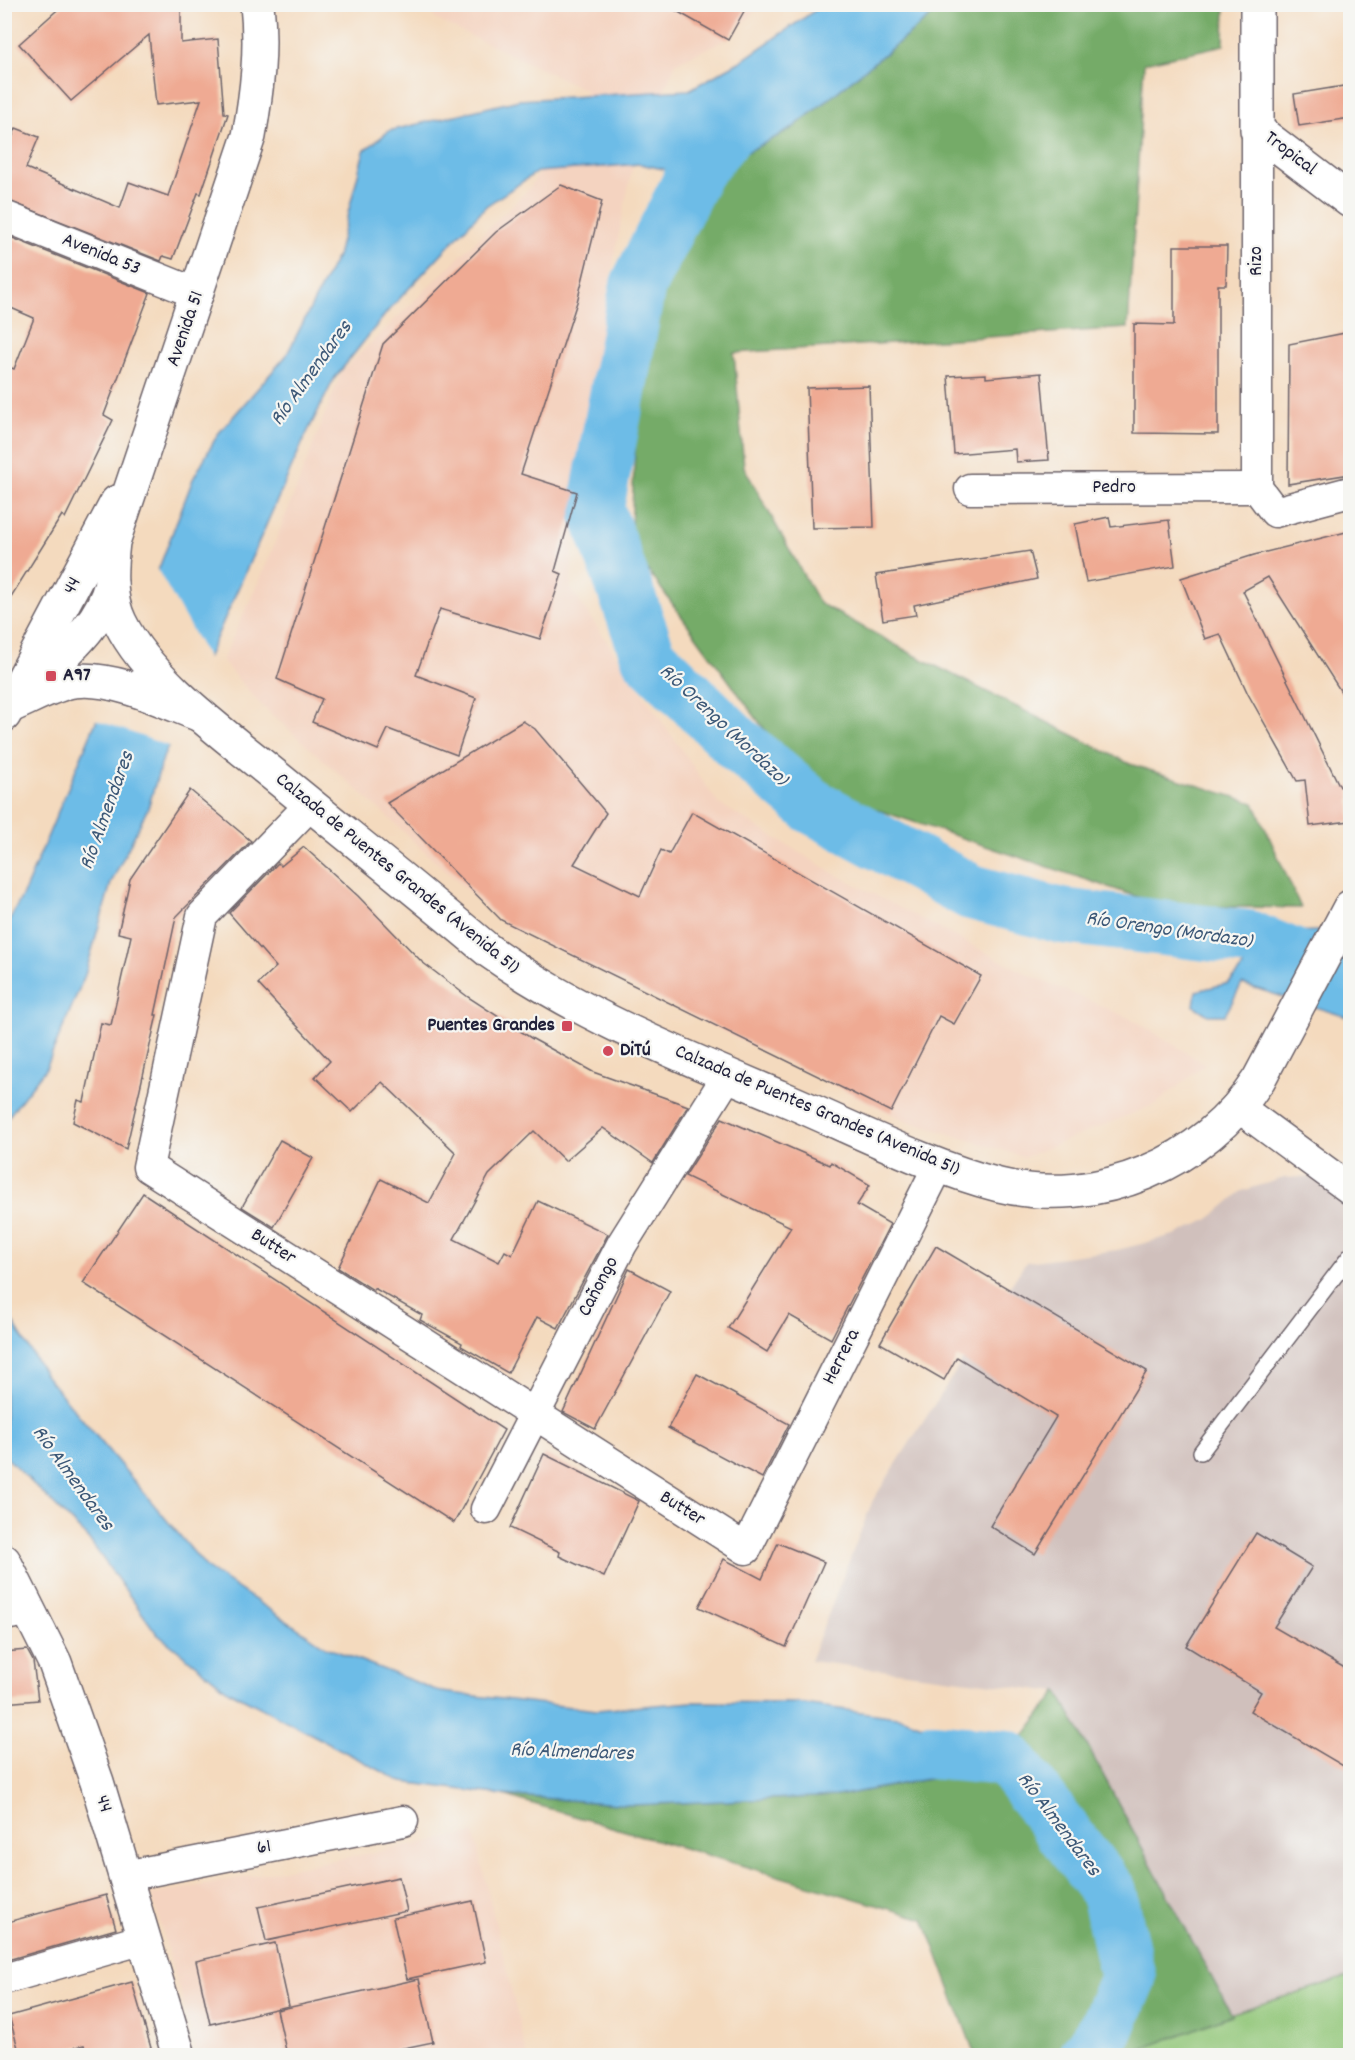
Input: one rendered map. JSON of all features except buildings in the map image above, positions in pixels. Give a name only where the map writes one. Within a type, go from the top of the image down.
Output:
[{"type":"main road","name":"Avenida 51","points":[[105,614],[113,542],[198,294],[249,136],[258,84],[261,36],[257,4]]},
{"type":"main road","name":"Rizo","points":[[1257,4],[1257,130]]},
{"type":"main road","name":"Tropical","points":[[1257,130],[1350,201]]},
{"type":"main road","name":"44","points":[[7,713],[141,455]]},
{"type":"main road","points":[[43,644],[105,614]]},
{"type":"main road","points":[[7,713],[105,614]]},
{"type":"main road","name":"Calzada de Puentes Grandes (Avenida 51)","points":[[105,614],[136,646],[151,666],[201,716],[489,951],[526,977],[579,1007],[728,1075],[939,1165],[1002,1185],[1042,1189],[1111,1184],[1143,1175],[1174,1161],[1208,1138],[1259,1079],[1350,907]]},
{"type":"main road","points":[[7,713],[75,681],[104,683],[132,690],[201,716]]},
{"type":"main road","name":"44","points":[[4,1562],[17,1613],[55,1663],[97,1782],[179,2055]]},
{"type":"street","name":"Rizo","points":[[1257,130],[1257,488]]},
{"type":"street","name":"Avenida 53","points":[[4,216],[198,294]]},
{"type":"street","name":"Pedro","points":[[970,489],[1257,488]]},
{"type":"street","points":[[1257,488],[1275,512],[1350,492]]},
{"type":"street","name":"Butter","points":[[310,805],[202,916],[148,1167],[746,1549]]},
{"type":"street","name":"Cañongo","points":[[486,1509],[622,1244],[728,1075]]},
{"type":"street","points":[[1237,1106],[1350,1189]]},
{"type":"street","name":"Herrera","points":[[746,1549],[939,1165]]},
{"type":"street","name":"61","points":[[125,1876],[403,1821]]},
{"type":"street","points":[[4,1979],[144,1939]]},
{"type":"lane","points":[[1201,1452],[1350,1256]]},
{"type":"shaded area","points":[[429,5],[762,5],[725,40],[676,63],[633,163],[606,299],[581,452],[570,588],[718,803],[835,874],[1029,975],[1134,1020],[1205,1064],[1156,1104],[1025,1157],[904,1120],[503,924],[378,808],[261,705],[222,661],[267,563],[342,371],[530,188],[586,90],[435,19]]},
{"type":"shaded area","points":[[1332,1176],[1350,1189],[1350,1980],[1232,2015],[1057,1692],[810,1661],[873,1500],[1026,1262],[1117,1250],[1145,1243],[1177,1234],[1209,1219],[1242,1191],[1284,1178]]},
{"type":"shaded area","points":[[474,1833],[527,2055],[198,2055],[152,1895]]},
{"type":"green space","points":[[945,5],[1225,5],[1224,45],[1144,63],[1128,328],[734,353],[744,467],[819,603],[914,655],[1130,764],[1254,803],[1301,908],[1165,906],[806,786],[630,546],[642,315],[724,164],[791,129]]},
{"type":"green space","points":[[1058,1691],[1232,2015],[1126,2055],[975,2055],[924,1919],[503,1795],[632,1805],[837,1796],[954,1774],[1007,1758]]},
{"type":"green space","points":[[1350,1976],[1350,2055],[1108,2056],[1122,2048]]},
{"type":"water","points":[[823,5],[945,5],[791,129],[724,164],[696,170],[663,169],[640,164],[537,172],[486,206],[388,311],[334,379],[306,435],[163,758],[148,808],[111,883],[85,975],[46,1068],[5,1121],[5,929],[25,890],[143,610],[193,479],[218,434],[286,356],[337,256],[364,151],[389,131],[519,100],[689,90],[741,61]]},
{"type":"water","points":[[1180,911],[1247,911],[1282,932],[1322,931],[1350,950],[1350,1018],[1242,984],[1225,1015],[1208,1015],[1194,1006],[1196,991],[1229,983],[1244,966],[1242,959],[1227,958],[1216,948],[1210,946],[1200,945],[1180,949],[1177,929]]},
{"type":"water","points":[[4,1304],[46,1376],[207,1568],[326,1647],[441,1692],[597,1710],[692,1702],[796,1703],[904,1718],[1007,1758],[954,1774],[837,1796],[632,1805],[503,1795],[402,1782],[229,1691],[157,1634],[88,1538],[5,1456]]},
{"type":"pier","points":[[156,567],[210,662],[171,747],[94,719]]},
{"type":"waterway","name":"Río Orengo (Mordazo)","points":[[745,111],[696,170],[638,285],[596,508],[649,657],[737,743],[812,806],[971,892],[1062,916],[1248,938],[1337,974],[1350,983]]},
{"type":"waterway","name":"Río Almendares","points":[[932,1751],[1007,1758],[1109,1892],[1128,1978],[1107,2027],[1087,2056]]},
{"type":"place","name":"A97","points":[[51,676]]},
{"type":"place","name":"Puentes Grandes","points":[[567,1026]]},
{"type":"place","name":"DiTú","points":[[608,1051]]}]
